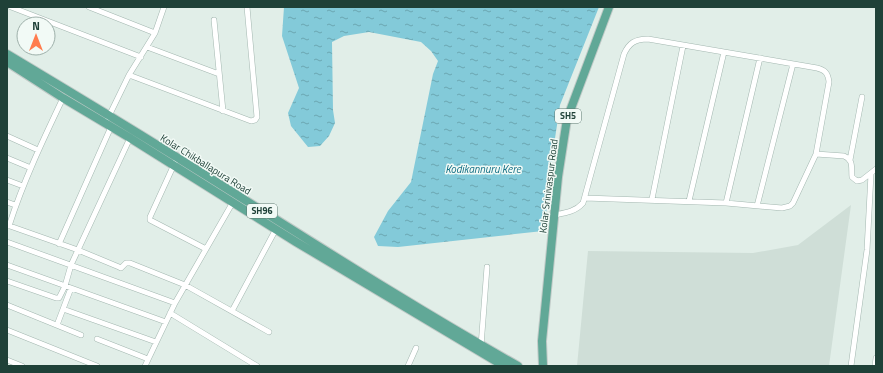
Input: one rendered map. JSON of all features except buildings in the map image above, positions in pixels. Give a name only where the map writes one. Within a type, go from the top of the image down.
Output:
[{"type":"main road","name":"Kolar Srinivaspur Road","points":[[543,366],[542,341],[554,215],[567,119],[609,7]]},
{"type":"main road","name":"Kolar Chikballapura Road","points":[[7,54],[109,116],[233,202],[276,229],[455,338],[504,366]]},
{"type":"main road","name":"Kolar Chikballapura Road","points":[[7,62],[108,125],[175,161],[274,219],[481,346],[518,366]]},
{"type":"street","points":[[11,7],[141,57]]},
{"type":"street","points":[[89,7],[102,9],[155,33]]},
{"type":"street","points":[[59,244],[108,125],[109,116],[129,75],[155,33],[164,7]]},
{"type":"street","points":[[129,75],[223,111],[251,121],[255,120],[257,117],[247,7]]},
{"type":"street","points":[[214,20],[223,111]]},
{"type":"street","points":[[554,215],[577,209],[583,203],[624,54],[627,47],[633,42],[639,39],[648,39],[817,68],[826,72],[830,82],[816,154],[793,203],[790,206],[782,208],[652,199],[585,198]]},
{"type":"street","points":[[652,199],[683,46]]},
{"type":"street","points":[[147,48],[220,74]]},
{"type":"street","points":[[689,201],[724,52]]},
{"type":"street","points":[[726,203],[760,58]]},
{"type":"street","points":[[757,206],[793,64]]},
{"type":"street","points":[[862,97],[850,160],[854,179],[859,181],[871,177]]},
{"type":"street","points":[[63,98],[30,168],[8,226],[78,250],[121,268],[126,263],[130,263],[185,285],[269,332]]},
{"type":"street","points":[[7,136],[38,150]]},
{"type":"street","points":[[7,281],[58,299],[65,286],[71,265],[130,138]]},
{"type":"street","points":[[816,154],[844,156],[850,160]]},
{"type":"street","points":[[7,158],[30,168]]},
{"type":"street","points":[[175,161],[150,220],[206,249]]},
{"type":"street","points":[[851,366],[867,250],[871,177],[876,169]]},
{"type":"street","points":[[7,180],[23,186]]},
{"type":"street","points":[[7,202],[15,205]]},
{"type":"street","points":[[145,366],[175,303],[233,202]]},
{"type":"street","points":[[232,311],[276,229]]},
{"type":"street","points":[[7,242],[175,303]]},
{"type":"street","points":[[7,265],[166,322]]},
{"type":"street","points":[[481,346],[487,267]]},
{"type":"street","points":[[57,326],[71,288]]},
{"type":"street","points":[[7,305],[81,335]]},
{"type":"street","points":[[63,309],[156,342]]},
{"type":"street","points":[[170,313],[257,366]]},
{"type":"street","points":[[7,330],[97,366]]},
{"type":"street","points":[[97,339],[148,359]]},
{"type":"street","points":[[408,366],[416,348]]},
{"type":"street","points":[[875,366],[876,358]]},
{"type":"street","points":[[7,360],[22,366]]},
{"type":"shaded area","points":[[851,205],[829,366],[577,366],[588,251],[753,253],[798,245]]},
{"type":"water","name":"Kodikannuru Kere","points":[[284,7],[599,7],[560,105],[543,231],[398,247],[378,246],[374,237],[388,211],[411,182],[433,74],[438,61],[431,51],[421,42],[369,32],[344,36],[332,42],[333,110],[335,123],[329,136],[320,146],[308,147],[291,126],[288,113],[299,88],[282,36]]}]
